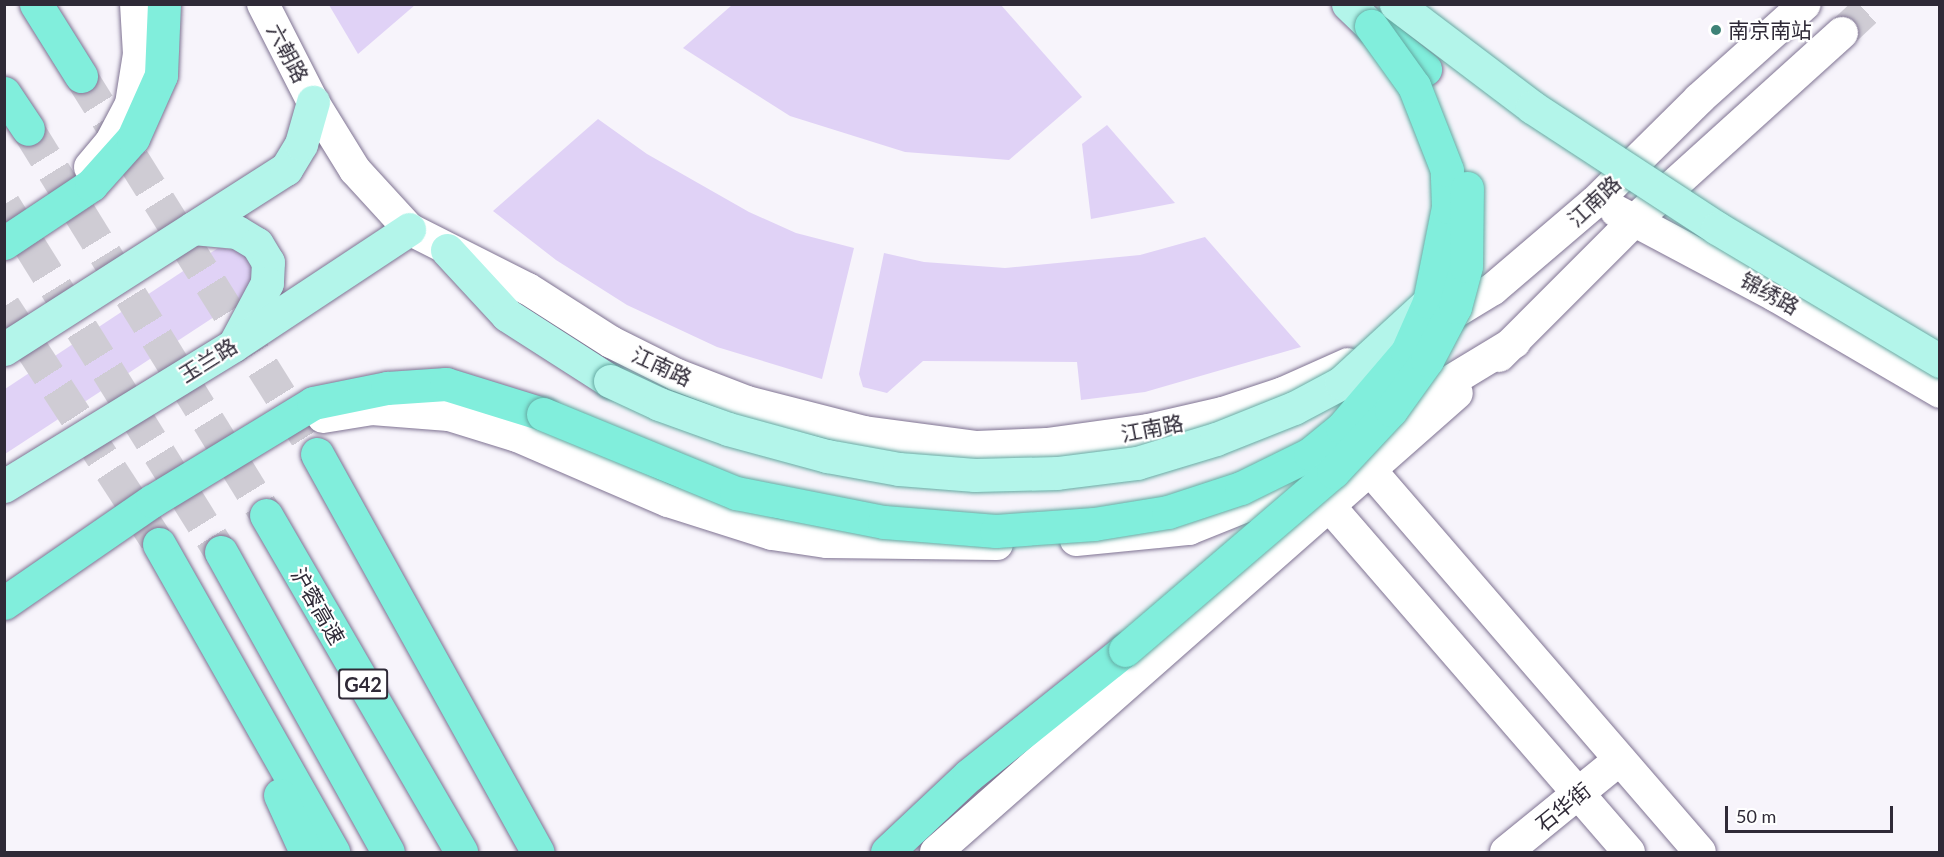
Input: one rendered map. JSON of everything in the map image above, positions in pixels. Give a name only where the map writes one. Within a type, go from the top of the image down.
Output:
[{"type":"highway","points":[[36,4],[81,76]]},
{"type":"highway","points":[[5,243],[91,185],[133,138],[161,75],[164,4]]},
{"type":"highway","points":[[887,852],[969,775],[1125,650],[1333,472],[1397,402],[1427,360],[1455,307],[1466,266],[1469,205],[1465,175],[1447,106],[1425,69],[1367,12]]},
{"type":"highway","points":[[1367,12],[1414,86],[1447,170],[1448,207],[1433,286]]},
{"type":"highway","points":[[4,93],[28,129]]},
{"type":"highway","points":[[4,603],[152,501],[314,403],[387,388],[446,384],[543,414],[736,493],[820,513],[996,531],[1094,524],[1168,512],[1220,495],[1310,454],[1342,429],[1382,385],[1407,352],[1433,286],[1465,175]]},
{"type":"highway","points":[[317,454],[538,852]]},
{"type":"highway","name":"沪蓉高速","points":[[266,515],[461,852]]},
{"type":"highway","points":[[159,544],[333,852]]},
{"type":"highway","name":"G42","points":[[221,552],[388,852]]},
{"type":"highway","points":[[192,602],[306,852]]},
{"type":"main road","points":[[1396,4],[1532,107],[1717,228],[1940,361]]},
{"type":"main road","points":[[4,349],[286,169],[301,144],[313,102]]},
{"type":"main road","points":[[193,228],[237,232],[257,244],[268,262],[267,283],[234,345]]},
{"type":"main road","name":"玉兰路","points":[[4,486],[234,345],[409,229]]},
{"type":"main road","points":[[447,250],[507,315],[610,381],[659,404],[728,429],[827,456],[899,469],[975,475],[1057,473],[1137,463],[1216,439],[1294,408],[1341,383],[1433,286]]},
{"type":"street","points":[[5,243],[78,182],[111,142],[131,104],[140,54],[136,4]]},
{"type":"street","name":"六朝路","points":[[263,4],[313,102],[355,170],[409,229]]},
{"type":"street","name":"江南路","points":[[409,229],[528,289],[620,347],[677,375],[747,402],[864,432],[977,447],[1047,444],[1148,430],[1223,413],[1283,393],[1437,323],[1493,289],[1595,202],[1699,99],[1805,4]]},
{"type":"street","name":"江南路","points":[[936,852],[1331,508],[1515,342],[1635,219],[1842,33]]},
{"type":"street","name":"锦绣路","points":[[1595,202],[1635,219],[1776,296],[1940,392]]},
{"type":"street","points":[[249,442],[348,410],[407,410],[449,415],[517,436],[668,501],[772,534],[827,542],[1029,544],[1189,529],[1271,496],[1332,452],[1515,342]]},
{"type":"street","points":[[1371,471],[1618,761],[1701,852]]},
{"type":"street","points":[[1331,508],[1578,796],[1629,852]]},
{"type":"street","name":"石华街","points":[[1506,852],[1578,796],[1618,761]]},
{"type":"shaded area","points":[[329,5],[415,5],[358,54]]},
{"type":"shaded area","points":[[732,5],[1001,5],[1082,97],[1009,160],[905,152],[790,116],[683,48]]},
{"type":"shaded area","points":[[598,119],[647,154],[749,212],[796,233],[854,248],[822,379],[717,347],[627,305],[556,260],[493,211]]},
{"type":"shaded area","points":[[1107,125],[1175,203],[1091,219],[1082,144]]},
{"type":"shaded area","points":[[1205,237],[1301,347],[1145,392],[1081,400],[1077,362],[923,361],[887,393],[863,387],[859,374],[884,253],[924,262],[1005,268],[1140,255]]},
{"type":"shaded area","points":[[218,248],[241,251],[249,260],[254,273],[243,298],[5,454],[5,389]]},
{"type":"tunnel","points":[[1842,33],[1873,4]]},
{"type":"tunnel","points":[[81,76],[317,454]]},
{"type":"tunnel","points":[[28,129],[266,515]]},
{"type":"tunnel","points":[[4,204],[221,552]]},
{"type":"tunnel","points":[[4,306],[159,544]]},
{"type":"place","name":"南京南站","points":[[1716,30]]}]
